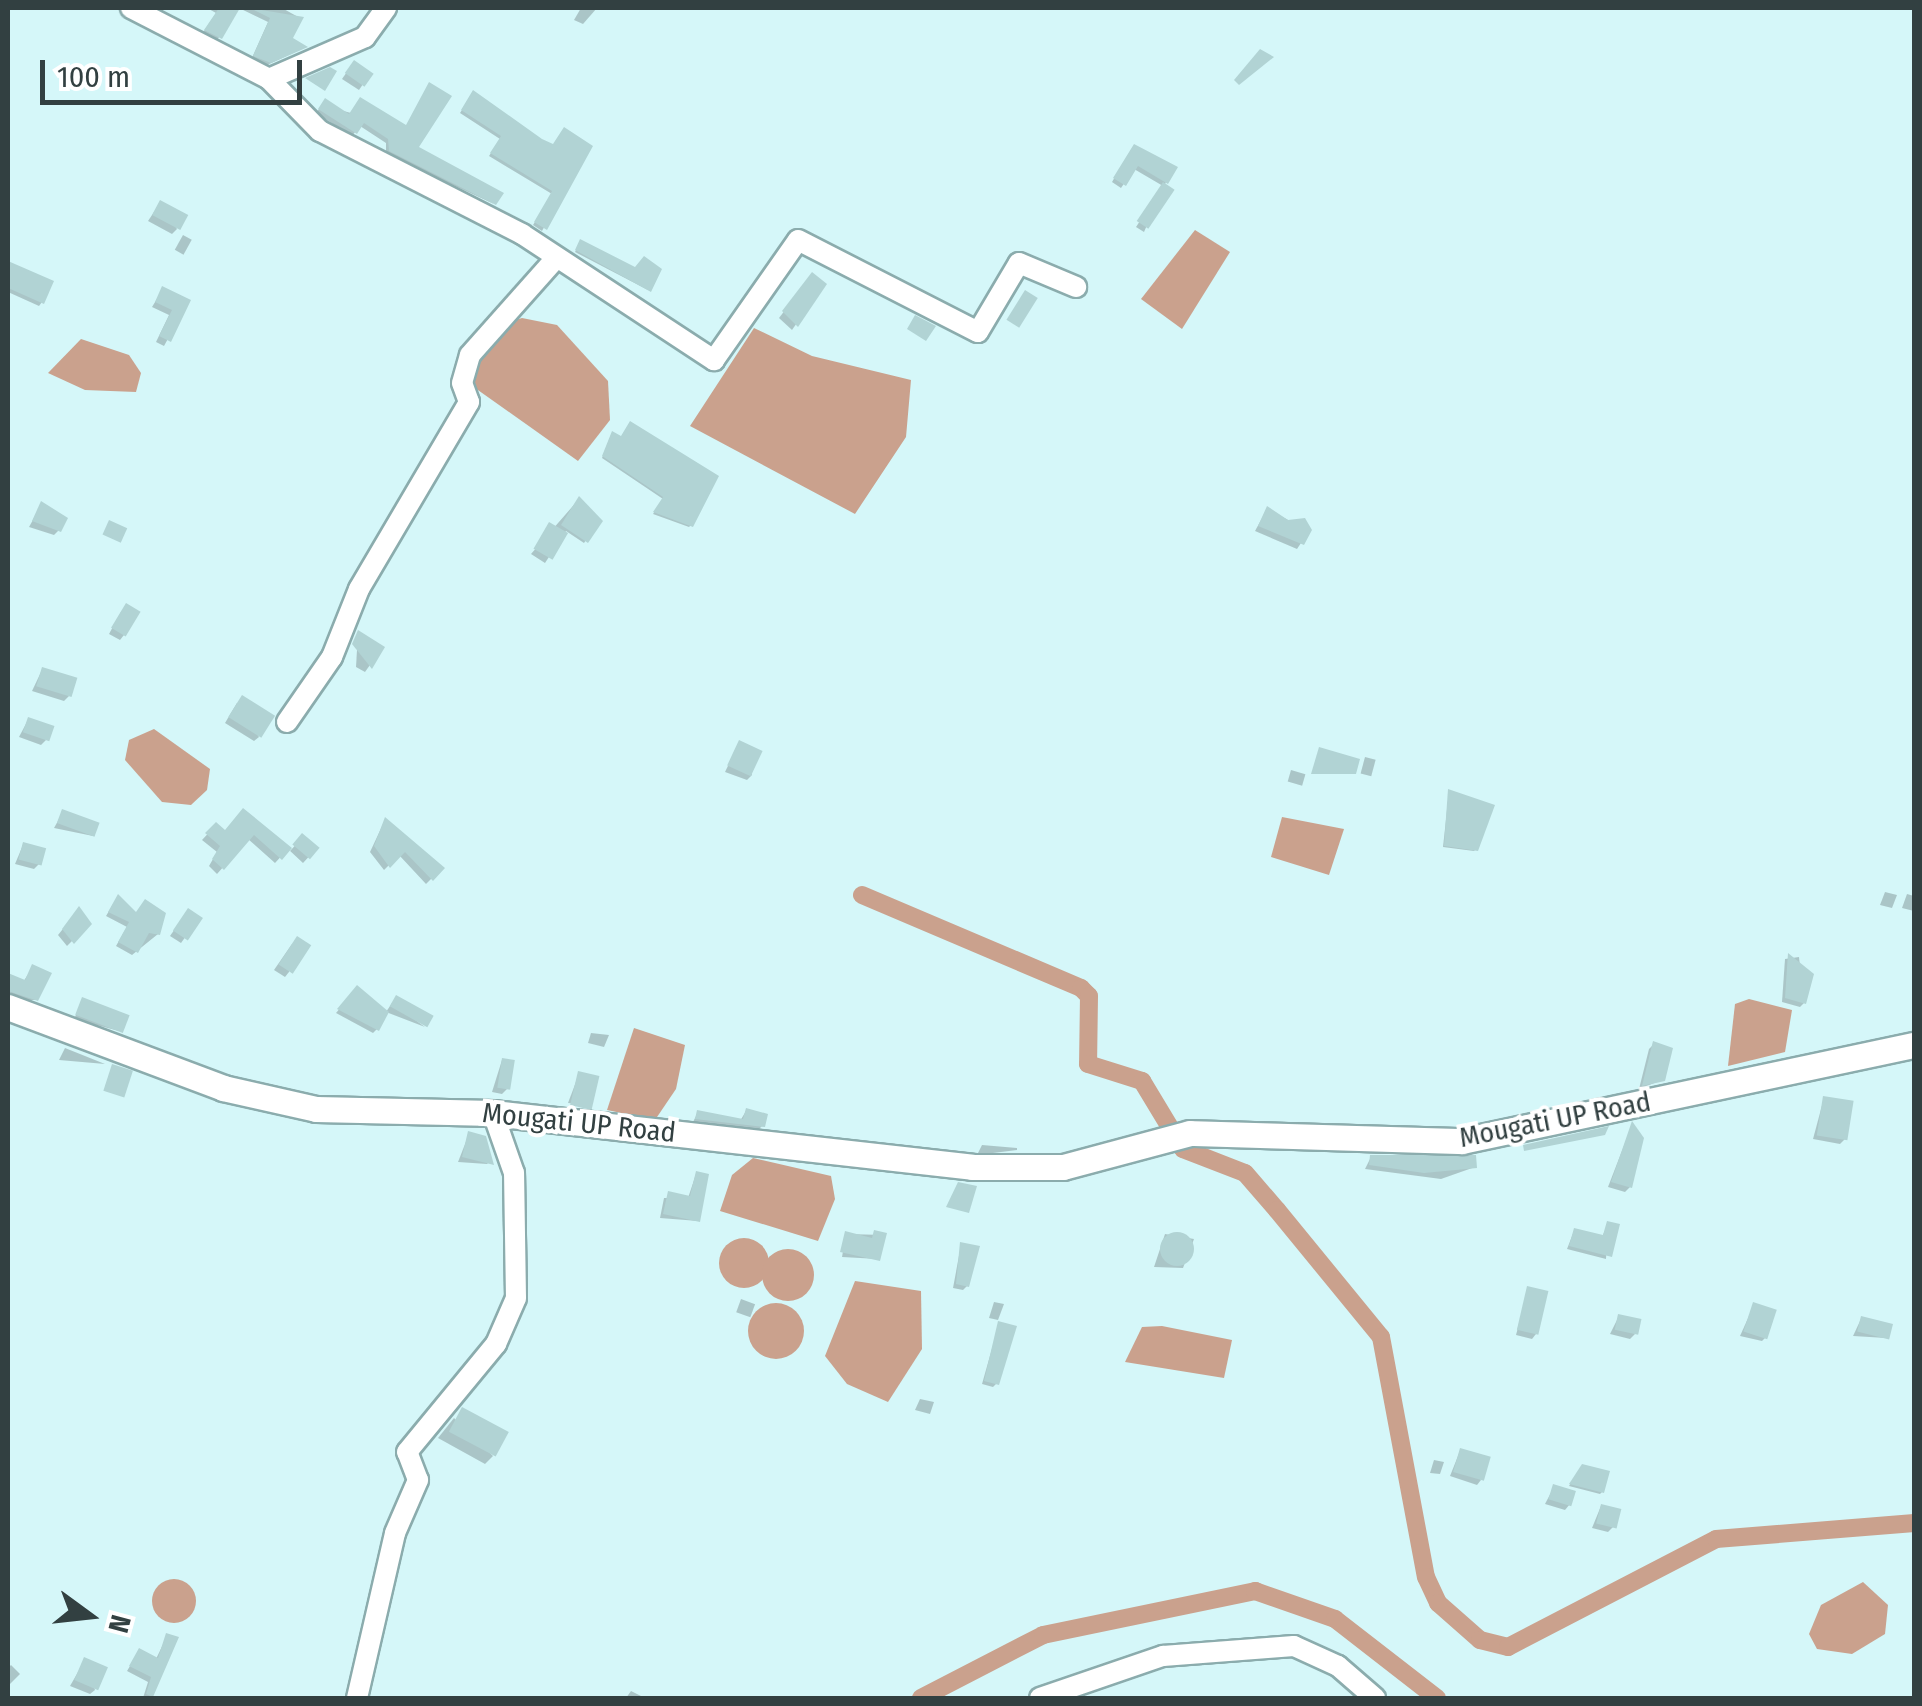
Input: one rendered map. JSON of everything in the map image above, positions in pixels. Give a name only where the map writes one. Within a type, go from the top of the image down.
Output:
[{"type":"street","points":[[131,8],[268,79],[320,131],[556,258],[714,360],[798,240],[978,332],[1020,263],[1076,287]]},
{"type":"street","points":[[268,79],[365,37],[386,8]]},
{"type":"street","points":[[287,722],[332,658],[360,589],[469,402],[462,383],[470,354],[556,258]]},
{"type":"street","name":"Mougati UP Road","points":[[8,1007],[259,1098],[494,1113],[972,1168],[1063,1167],[1190,1132],[1462,1141],[1914,1045]]},
{"type":"street","points":[[357,1698],[395,1533],[418,1480],[407,1452],[496,1344],[516,1298],[514,1173],[494,1113]]},
{"type":"street","points":[[1040,1698],[1164,1656],[1294,1646],[1338,1666],[1375,1698]]},
{"type":"shaded area","points":[[1195,230],[1230,252],[1182,329],[1141,299]]},
{"type":"shaded area","points":[[522,318],[557,325],[608,381],[610,420],[578,461],[468,383],[479,347],[497,326]]},
{"type":"shaded area","points":[[754,328],[812,356],[911,380],[906,437],[855,514],[690,426]]},
{"type":"shaded area","points":[[81,339],[129,355],[141,373],[136,392],[85,390],[48,373]]},
{"type":"shaded area","points":[[154,729],[210,769],[207,790],[191,805],[162,802],[125,760],[129,740]]},
{"type":"shaded area","points":[[1282,817],[1344,829],[1329,875],[1271,857]]},
{"type":"shaded area","points":[[1749,999],[1792,1010],[1785,1052],[1728,1066],[1735,1004]]},
{"type":"shaded area","points":[[634,1028],[685,1045],[676,1089],[655,1120],[607,1110]]},
{"type":"shaded area","points":[[753,1158],[831,1176],[835,1199],[818,1241],[720,1211],[732,1175]]},
{"type":"shaded area","points":[[744,1238],[762,1245],[769,1263],[762,1281],[744,1288],[726,1281],[719,1263],[726,1245]]},
{"type":"shaded area","points":[[788,1249],[807,1256],[814,1275],[807,1294],[788,1301],[769,1294],[762,1275],[769,1256]]},
{"type":"shaded area","points":[[855,1281],[921,1291],[922,1349],[888,1402],[847,1384],[825,1356]]},
{"type":"shaded area","points":[[776,1303],[796,1311],[804,1331],[796,1351],[776,1359],[756,1351],[748,1331],[756,1311]]},
{"type":"shaded area","points":[[1162,1326],[1232,1340],[1224,1378],[1125,1362],[1142,1327]]},
{"type":"shaded area","points":[[174,1579],[190,1585],[196,1601],[190,1617],[174,1623],[158,1617],[152,1601],[158,1585]]},
{"type":"shaded area","points":[[1863,1582],[1888,1605],[1885,1634],[1852,1654],[1817,1649],[1809,1634],[1821,1605]]},
{"type":"building","points":[[219,8],[240,8],[222,39],[204,30]]},
{"type":"building","points":[[250,8],[304,17],[293,38],[308,47],[271,63],[253,56],[270,18]]},
{"type":"building","points":[[1260,49],[1274,57],[1239,85],[1234,80]]},
{"type":"building","points":[[354,60],[374,74],[364,87],[345,73]]},
{"type":"building","points":[[330,67],[337,71],[325,91],[305,78]]},
{"type":"building","points":[[429,82],[452,96],[419,147],[504,193],[496,205],[389,151],[388,139],[364,123],[357,134],[318,109],[325,98],[349,114],[360,97],[406,125]]},
{"type":"building","points":[[473,90],[542,139],[553,144],[564,127],[593,146],[547,230],[534,222],[552,191],[490,153],[501,136],[461,110]]},
{"type":"building","points":[[1134,144],[1178,167],[1168,184],[1138,166],[1126,186],[1113,178]]},
{"type":"building","points":[[1163,182],[1175,190],[1148,229],[1137,221]]},
{"type":"building","points":[[160,200],[188,215],[180,230],[152,215]]},
{"type":"building","points":[[580,239],[635,267],[644,256],[662,269],[651,292],[575,250]]},
{"type":"building","points":[[8,261],[54,281],[44,304],[8,288]]},
{"type":"building","points":[[812,272],[827,284],[798,327],[782,311]]},
{"type":"building","points":[[162,286],[191,300],[171,342],[159,336],[172,310],[155,302]]},
{"type":"building","points":[[1025,290],[1038,298],[1019,328],[1006,320]]},
{"type":"building","points":[[915,315],[936,326],[926,341],[907,329]]},
{"type":"building","points":[[630,421],[719,476],[693,527],[653,512],[663,497],[602,456],[612,431],[621,436]]},
{"type":"building","points":[[579,496],[603,521],[588,543],[561,525]]},
{"type":"building","points":[[41,501],[68,518],[61,532],[32,521]]},
{"type":"building","points":[[1267,506],[1288,520],[1305,518],[1312,530],[1304,545],[1258,526]]},
{"type":"building","points":[[109,520],[127,528],[121,543],[102,535]]},
{"type":"building","points":[[549,522],[568,533],[553,560],[534,549]]},
{"type":"building","points":[[126,603],[141,612],[126,637],[111,628]]},
{"type":"building","points":[[358,630],[385,647],[372,669],[352,644]]},
{"type":"building","points":[[42,667],[77,678],[72,697],[36,686]]},
{"type":"building","points":[[242,695],[275,716],[261,738],[228,717]]},
{"type":"building","points":[[28,717],[54,726],[49,741],[23,732]]},
{"type":"building","points":[[739,740],[763,751],[751,776],[727,765]]},
{"type":"building","points":[[1319,747],[1360,759],[1356,774],[1311,774]]},
{"type":"building","points":[[1448,789],[1495,805],[1478,851],[1444,846]]},
{"type":"building","points":[[243,808],[292,848],[282,860],[254,835],[224,870],[212,859],[220,846],[205,833],[216,822],[225,830]]},
{"type":"building","points":[[62,809],[100,823],[94,837],[57,823]]},
{"type":"building","points":[[385,817],[445,868],[433,881],[405,852],[390,868],[374,846]]},
{"type":"building","points":[[302,833],[320,848],[310,859],[292,844]]},
{"type":"building","points":[[23,842],[46,848],[42,866],[18,859]]},
{"type":"building","points":[[118,894],[136,912],[145,899],[166,913],[160,935],[149,933],[138,953],[118,942],[129,922],[108,912]]},
{"type":"building","points":[[79,906],[92,924],[74,944],[62,929]]},
{"type":"building","points":[[188,908],[203,918],[188,940],[173,930]]},
{"type":"building","points":[[297,936],[311,945],[293,974],[278,965]]},
{"type":"building","points":[[1788,953],[1814,974],[1806,1004],[1785,998]]},
{"type":"building","points":[[32,964],[52,973],[38,1001],[8,991],[8,973],[25,980]]},
{"type":"building","points":[[357,985],[389,1012],[379,1031],[337,1009]]},
{"type":"building","points":[[396,995],[434,1016],[427,1027],[390,1006]]},
{"type":"building","points":[[82,997],[130,1015],[123,1033],[75,1015]]},
{"type":"building","points":[[1653,1041],[1673,1048],[1665,1081],[1642,1086]]},
{"type":"building","points":[[502,1058],[515,1060],[510,1090],[497,1088]]},
{"type":"building","points":[[112,1064],[133,1071],[124,1097],[103,1091]]},
{"type":"building","points":[[578,1071],[599,1076],[592,1110],[570,1105]]},
{"type":"building","points":[[1823,1096],[1854,1101],[1847,1140],[1817,1136]]},
{"type":"building","points":[[746,1108],[768,1114],[765,1127],[695,1119],[697,1110],[743,1119]]},
{"type":"building","points":[[1632,1121],[1644,1138],[1632,1188],[1611,1182]]},
{"type":"building","points":[[1609,1126],[1605,1135],[1524,1151],[1523,1145]]},
{"type":"building","points":[[468,1131],[486,1136],[494,1165],[462,1157]]},
{"type":"building","points":[[1370,1155],[1476,1155],[1477,1168],[1424,1173],[1369,1165]]},
{"type":"building","points":[[696,1171],[709,1174],[700,1222],[663,1214],[668,1191],[690,1196]]},
{"type":"building","points":[[958,1182],[977,1186],[969,1213],[946,1207]]},
{"type":"building","points":[[1607,1221],[1620,1224],[1612,1257],[1569,1246],[1574,1228],[1603,1235]]},
{"type":"building","points":[[874,1230],[887,1233],[880,1261],[840,1252],[845,1231],[872,1238]]},
{"type":"building","points":[[1177,1232],[1189,1237],[1194,1249],[1189,1261],[1177,1266],[1165,1261],[1160,1249],[1165,1237]]},
{"type":"building","points":[[960,1242],[980,1246],[969,1287],[956,1284]]},
{"type":"building","points":[[1527,1286],[1548,1291],[1538,1335],[1517,1330]]},
{"type":"building","points":[[1753,1302],[1777,1310],[1767,1339],[1743,1331]]},
{"type":"building","points":[[1618,1314],[1641,1319],[1638,1335],[1615,1330]]},
{"type":"building","points":[[1861,1316],[1893,1324],[1889,1340],[1857,1332]]},
{"type":"building","points":[[998,1321],[1017,1326],[999,1385],[984,1381]]},
{"type":"building","points":[[462,1407],[509,1432],[496,1457],[449,1432]]},
{"type":"building","points":[[1460,1448],[1491,1457],[1484,1481],[1453,1472]]},
{"type":"building","points":[[1582,1464],[1610,1471],[1604,1493],[1569,1484]]},
{"type":"building","points":[[1553,1484],[1576,1491],[1571,1506],[1548,1499]]},
{"type":"building","points":[[1601,1504],[1621,1509],[1617,1528],[1596,1523]]},
{"type":"building","points":[[166,1633],[179,1637],[153,1697],[146,1694],[151,1677],[129,1666],[139,1648],[158,1658]]},
{"type":"building","points":[[84,1657],[108,1667],[98,1690],[74,1680]]},
{"type":"waterway","points":[[862,895],[1081,988],[1089,996],[1088,1064],[1142,1081],[1183,1149],[1245,1173],[1277,1210],[1381,1337],[1426,1577],[1438,1603],[1480,1640],[1508,1647],[1716,1539],[1914,1523]]},
{"type":"waterway","points":[[921,1698],[1043,1635],[1255,1591],[1335,1619],[1437,1698]]}]
